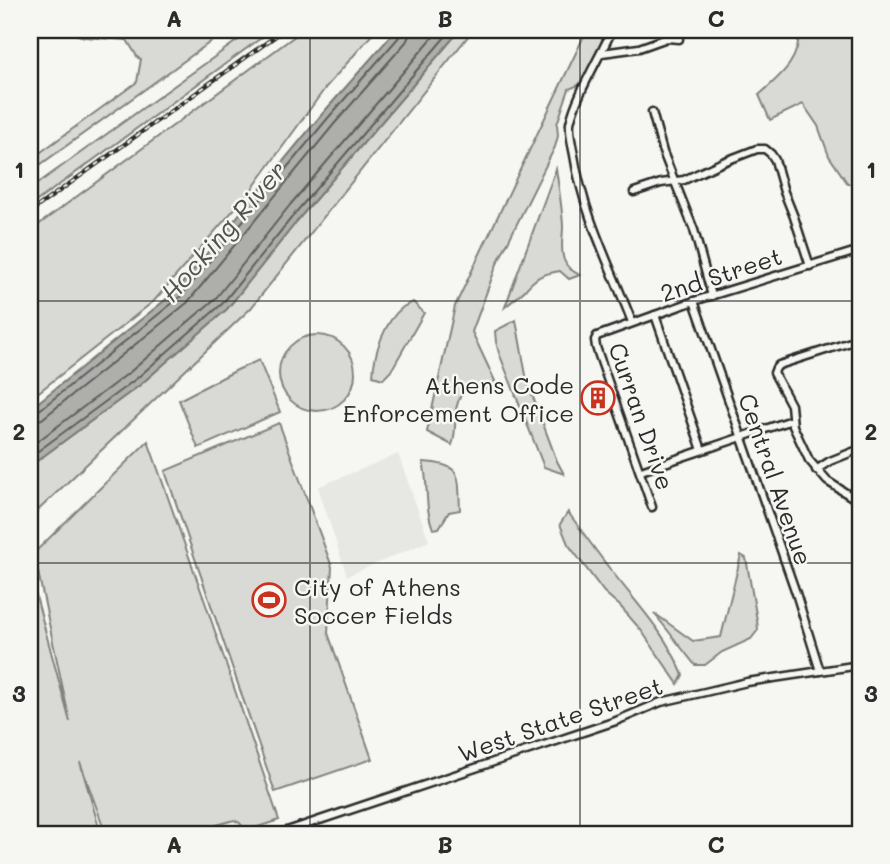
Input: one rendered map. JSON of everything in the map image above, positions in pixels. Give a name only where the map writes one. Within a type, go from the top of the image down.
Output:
[{"type":"street","points":[[612,30],[577,104],[570,122],[570,132],[587,212],[632,322]]},
{"type":"street","points":[[602,53],[639,48],[667,38],[680,39]]},
{"type":"street","points":[[652,112],[659,139],[694,230],[712,296]]},
{"type":"street","points":[[634,192],[692,177],[762,148],[775,160],[810,266]]},
{"type":"street","name":"2nd Street","points":[[595,338],[605,332],[694,301],[860,250]]},
{"type":"street","name":"Central Avenue","points":[[694,301],[794,588],[820,671]]},
{"type":"street","points":[[655,315],[702,450]]},
{"type":"street","name":"Curran Drive","points":[[595,338],[652,507]]},
{"type":"street","points":[[858,498],[827,481],[803,451],[793,426],[791,405],[774,373],[779,365],[860,339]]},
{"type":"street","points":[[641,471],[792,420]]},
{"type":"street","points":[[816,470],[860,449]]},
{"type":"street","name":"West State Street","points":[[278,834],[616,721],[661,702],[747,682],[860,665]]},
{"type":"shaded area","points":[[59,30],[184,30],[180,37],[188,38],[211,30],[227,30],[30,172],[30,160],[137,82],[141,59],[127,40],[85,37]]},
{"type":"shaded area","points":[[252,30],[272,30],[30,206],[30,189]]},
{"type":"shaded area","points":[[303,30],[376,30],[326,87],[252,189],[154,301],[30,399],[30,231]]},
{"type":"shaded area","points":[[460,30],[473,30],[251,308],[30,518],[30,466],[140,385],[227,309],[302,215]]},
{"type":"shaded area","points":[[584,30],[606,30],[586,82],[569,89],[557,124],[555,147],[497,264],[472,332],[495,381],[485,389],[463,391],[457,406],[452,445],[427,432],[455,306],[583,38]]},
{"type":"shaded area","points":[[799,30],[860,30],[860,184],[848,184],[829,156],[818,126],[803,104],[770,120],[759,95],[782,74],[793,59]]},
{"type":"shaded area","points":[[556,169],[563,219],[563,256],[568,267],[580,275],[569,279],[560,271],[543,275],[505,307]]},
{"type":"shaded area","points":[[413,302],[424,313],[391,371],[383,379],[373,376],[375,358],[385,329],[396,313]]},
{"type":"shaded area","points":[[516,320],[527,381],[564,474],[544,467],[499,353],[495,331]]},
{"type":"shaded area","points":[[310,335],[324,335],[338,341],[349,352],[355,373],[352,388],[344,400],[324,411],[310,411],[296,405],[285,394],[279,380],[279,366],[285,352],[296,341]]},
{"type":"shaded area","points":[[259,360],[280,412],[198,448],[179,400]]},
{"type":"shaded area","name":"City of Athens Soccer Fields","points":[[279,423],[332,567],[328,633],[372,759],[275,792],[165,471]]},
{"type":"shaded area","points":[[148,441],[279,820],[245,831],[240,823],[234,820],[199,830],[200,834],[106,834],[80,762],[101,834],[30,834],[30,574],[70,722],[34,553]]},
{"type":"shaded area","points":[[398,454],[429,541],[347,576],[318,487]]},
{"type":"shaded area","points":[[423,462],[452,469],[458,480],[460,510],[449,512],[439,528],[433,529],[430,520]]},
{"type":"shaded area","points":[[568,512],[668,645],[683,675],[678,684],[641,630],[604,592],[568,544],[560,524]]},
{"type":"shaded area","points":[[741,555],[746,558],[758,630],[751,639],[722,652],[705,665],[695,665],[654,613],[693,641],[721,637]]},
{"type":"shaded area","points":[[860,826],[860,834],[814,834]]},
{"type":"water","points":[[396,30],[460,30],[302,215],[227,309],[140,385],[30,466],[30,409],[175,292],[323,113]]},
{"type":"railway","points":[[30,212],[284,30]]},
{"type":"place","name":"Athens Code Enforcement Office","points":[[598,398]]},
{"type":"place","name":"City of Athens Soccer Fields","points":[[269,600]]},
{"type":"water label","name":"Hocking River","points":[[223,231]]}]
